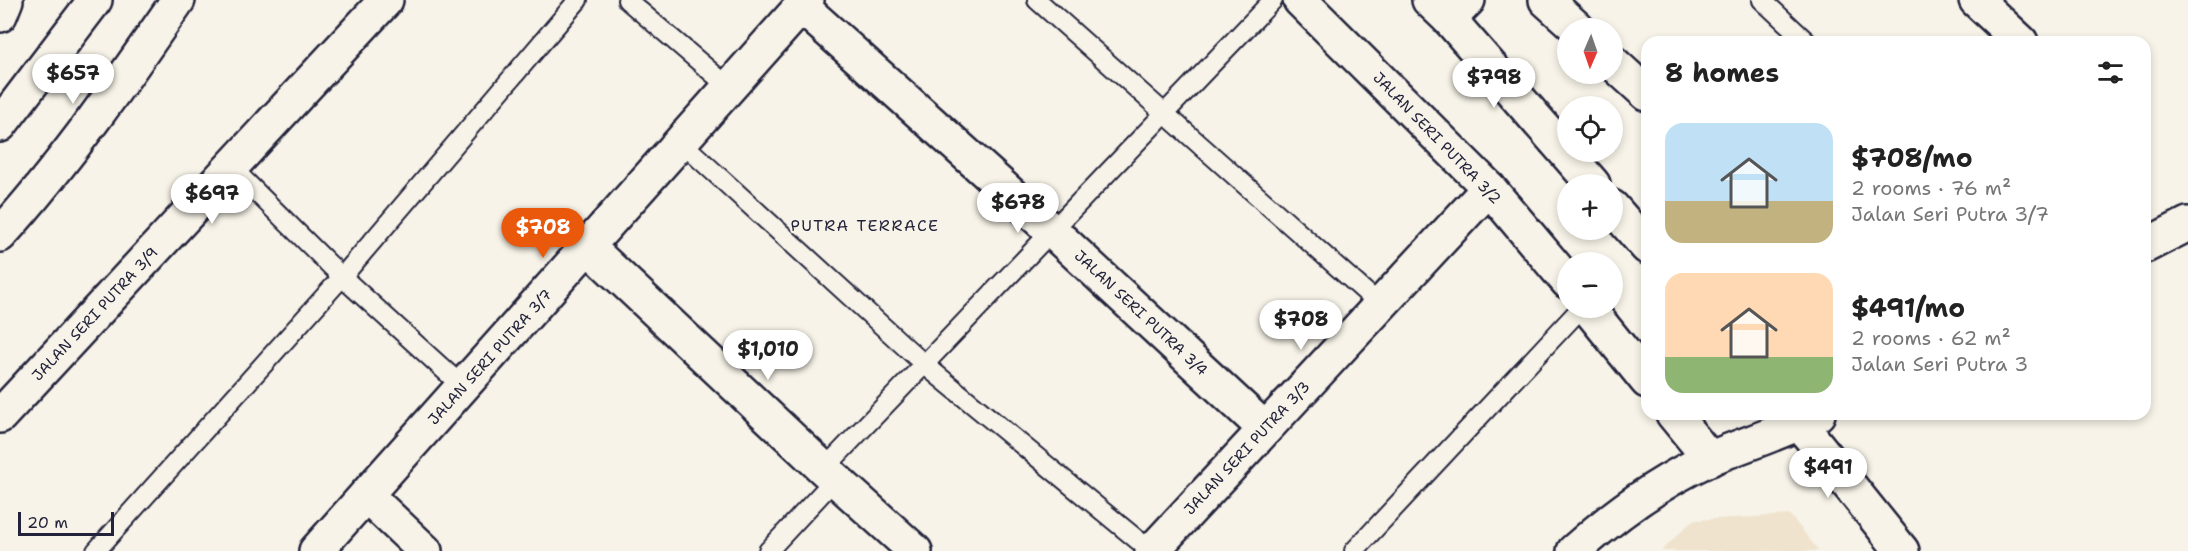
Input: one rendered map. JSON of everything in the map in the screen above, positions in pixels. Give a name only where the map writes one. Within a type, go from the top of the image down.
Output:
[{"type":"street","points":[[0,125],[95,0]]},
{"type":"street","points":[[0,235],[114,93],[178,0]]},
{"type":"street","name":"JALAN SERI PUTRA 3/9","points":[[0,416],[386,0]]},
{"type":"street","name":"JALAN SERI PUTRA 3/2","points":[[1300,0],[1489,188],[1557,269]]},
{"type":"street","points":[[1546,0],[1566,18]]},
{"type":"street","points":[[1976,0],[2015,36]]},
{"type":"street","name":"JALAN SERI PUTRA 3/7","points":[[316,551],[804,3]]},
{"type":"street","name":"JALAN SERI PUTRA 3/4","points":[[804,3],[1265,429]]},
{"type":"street","points":[[1448,6],[1585,174]]},
{"type":"street","points":[[1623,72],[1641,89]]},
{"type":"street","name":"JALAN SERI PUTRA 3/3","points":[[1152,551],[1489,188]]},
{"type":"street","points":[[1623,220],[1641,240]]},
{"type":"street","points":[[2151,243],[2188,224]]},
{"type":"street","points":[[588,247],[829,474],[915,551]]},
{"type":"street","points":[[1596,318],[1641,374]]},
{"type":"street","points":[[1678,420],[1710,459]]},
{"type":"street","points":[[1574,551],[1597,530],[1652,490],[1710,459],[1797,420]]},
{"type":"street","points":[[1806,420],[1902,551]]},
{"type":"street","points":[[366,495],[425,551]]},
{"type":"lane","points":[[96,551],[342,277],[579,0]]},
{"type":"lane","points":[[627,0],[730,88]]},
{"type":"lane","points":[[1037,0],[1379,304]]},
{"type":"lane","points":[[768,551],[829,474],[925,365],[1273,0]]},
{"type":"lane","points":[[1762,0],[1801,36]]},
{"type":"lane","points":[[681,142],[925,365],[1152,551]]},
{"type":"lane","points":[[231,167],[342,277],[462,387]]},
{"type":"lane","points":[[1354,551],[1572,318]]},
{"type":"shaded area","points":[[1790,515],[1819,551],[1661,551],[1693,520]]},
{"type":"district","name":"PUTRA TERRACE","points":[[865,225]]}]
